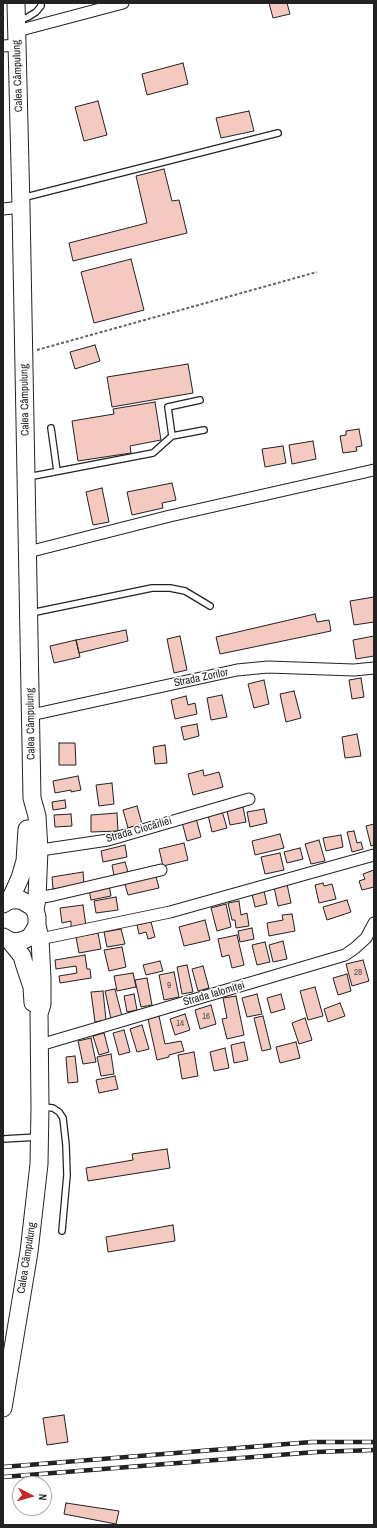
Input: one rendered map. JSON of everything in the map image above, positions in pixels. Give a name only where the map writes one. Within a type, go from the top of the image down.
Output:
[{"type":"main road","name":"Calea Câmpulung","points":[[3,1408],[31,1237],[39,1164],[39,1014],[42,1004],[33,851],[37,816],[32,798],[21,203],[11,38],[16,3]]},
{"type":"main road","name":"Calea Câmpulung","points":[[5,902],[33,851]]},
{"type":"main road","name":"Calea Câmpulung","points":[[5,902],[21,900],[31,906],[37,918],[34,932],[30,937],[17,942],[5,938]]},
{"type":"main road","name":"Calea Câmpulung","points":[[5,938],[22,956],[32,987],[33,1004],[39,1014]]},
{"type":"street","points":[[11,38],[123,3]]},
{"type":"street","points":[[3,209],[21,203]]},
{"type":"street","points":[[28,552],[170,516],[374,470]]},
{"type":"street","name":"Strada Zorilor","points":[[31,715],[237,670],[268,667],[354,670],[374,668]]},
{"type":"street","name":"Strada Ciocârliei","points":[[33,851],[108,840],[249,799]]},
{"type":"street","points":[[37,918],[170,912],[374,855]]},
{"type":"street","points":[[37,918],[54,895],[161,870]]},
{"type":"street","name":"Strada Ialomiței","points":[[40,1045],[344,955],[366,938],[374,923]]},
{"type":"street","points":[[366,938],[374,946]]},
{"type":"lane","points":[[11,38],[28,18],[36,12],[41,6],[41,3]]},
{"type":"lane","points":[[21,203],[278,133]]},
{"type":"lane","points":[[172,436],[168,407],[200,400]]},
{"type":"lane","points":[[50,428],[57,471]]},
{"type":"lane","points":[[26,477],[153,453],[172,436],[204,430]]},
{"type":"lane","points":[[29,614],[152,588],[170,588],[185,591],[210,606]]},
{"type":"lane","points":[[40,1107],[52,1108],[60,1112],[63,1118],[67,1175],[62,1231]]},
{"type":"lane","points":[[3,1139],[40,1136]]},
{"type":"path","points":[[24,354],[317,272]]},
{"type":"building","points":[[269,3],[287,3],[290,14],[273,18]]},
{"type":"building","points":[[183,63],[188,84],[147,95],[142,74]]},
{"type":"building","points":[[98,101],[107,135],[84,141],[75,107]]},
{"type":"building","points":[[249,111],[254,131],[221,138],[216,118]]},
{"type":"building","points":[[164,169],[172,201],[179,200],[187,233],[73,261],[69,243],[147,223],[136,176]]},
{"type":"building","points":[[131,259],[144,310],[94,323],[81,272]]},
{"type":"building","points":[[95,345],[100,361],[75,369],[70,352]]},
{"type":"building","points":[[188,364],[193,393],[112,407],[107,377]]},
{"type":"building","points":[[155,402],[161,440],[130,446],[131,453],[78,461],[72,421],[114,414],[113,409]]},
{"type":"building","points":[[359,429],[362,446],[356,447],[357,451],[343,453],[340,436],[346,435],[346,431]]},
{"type":"building","points":[[313,441],[316,459],[292,464],[289,445]]},
{"type":"building","points":[[283,446],[286,463],[265,467],[262,449]]},
{"type":"building","points":[[172,483],[176,500],[162,503],[163,508],[132,515],[127,492]]},
{"type":"building","points":[[102,488],[109,522],[93,525],[86,492]]},
{"type":"building","points":[[374,597],[374,622],[354,625],[350,601]]},
{"type":"building","points":[[315,614],[317,622],[329,620],[331,631],[220,654],[216,637]]},
{"type":"building","points":[[126,630],[128,641],[79,653],[76,640]]},
{"type":"building","points":[[180,636],[187,670],[174,673],[167,639]]},
{"type":"building","points":[[374,636],[374,656],[356,659],[353,640]]},
{"type":"building","points":[[76,640],[80,657],[54,663],[50,646]]},
{"type":"building","points":[[361,678],[364,697],[352,699],[349,680]]},
{"type":"building","points":[[264,680],[269,704],[254,708],[248,684]]},
{"type":"building","points":[[294,691],[301,718],[286,722],[280,694]]},
{"type":"building","points":[[222,695],[227,717],[211,720],[207,698]]},
{"type":"building","points":[[186,696],[188,705],[195,703],[197,714],[175,719],[171,700]]},
{"type":"building","points":[[197,724],[199,736],[184,740],[181,727]]},
{"type":"building","points":[[357,734],[361,756],[345,758],[342,737]]},
{"type":"building","points":[[59,743],[75,743],[76,765],[59,765]]},
{"type":"building","points":[[165,745],[167,763],[155,764],[153,747]]},
{"type":"building","points":[[203,770],[204,776],[219,772],[223,787],[193,795],[188,774]]},
{"type":"building","points":[[78,776],[81,790],[55,793],[53,781]]},
{"type":"building","points":[[112,783],[114,804],[99,806],[96,785]]},
{"type":"building","points":[[65,800],[66,808],[53,810],[52,802]]},
{"type":"building","points":[[137,806],[142,824],[128,828],[123,810]]},
{"type":"building","points":[[243,807],[246,822],[230,825],[227,811]]},
{"type":"building","points":[[264,809],[267,823],[250,827],[247,812]]},
{"type":"building","points":[[222,811],[227,828],[212,832],[208,815]]},
{"type":"building","points":[[117,813],[118,831],[91,832],[91,815]]},
{"type":"building","points":[[71,814],[72,826],[55,827],[54,815]]},
{"type":"building","points":[[196,818],[201,837],[187,841],[182,822]]},
{"type":"building","points":[[374,824],[374,845],[371,846],[366,826]]},
{"type":"building","points":[[354,831],[357,843],[361,842],[363,849],[352,852],[347,832]]},
{"type":"building","points":[[280,834],[284,848],[255,855],[252,841]]},
{"type":"building","points":[[341,835],[343,847],[326,851],[323,838]]},
{"type":"building","points":[[319,840],[325,861],[311,864],[305,844]]},
{"type":"building","points":[[184,843],[188,860],[163,866],[159,849]]},
{"type":"building","points":[[125,845],[127,857],[103,862],[101,851]]},
{"type":"building","points":[[300,848],[303,859],[287,863],[284,852]]},
{"type":"building","points":[[280,853],[284,870],[265,874],[261,857]]},
{"type":"building","points":[[125,862],[128,872],[114,876],[112,865]]},
{"type":"building","points":[[374,870],[374,887],[362,890],[359,881],[365,879],[363,874]]},
{"type":"building","points":[[83,872],[84,884],[53,889],[52,877]]},
{"type":"building","points":[[155,873],[159,888],[128,895],[124,881]]},
{"type":"building","points":[[323,883],[324,886],[332,884],[336,899],[319,903],[315,885]]},
{"type":"building","points":[[287,884],[291,903],[278,906],[274,887]]},
{"type":"building","points":[[109,885],[111,896],[91,900],[89,889]]},
{"type":"building","points":[[264,891],[267,904],[255,907],[252,894]]},
{"type":"building","points":[[116,897],[118,910],[96,913],[94,901]]},
{"type":"building","points":[[347,900],[351,912],[327,920],[323,907]]},
{"type":"building","points":[[239,901],[241,915],[247,913],[249,926],[236,928],[235,920],[232,920],[228,903]]},
{"type":"building","points":[[226,904],[231,927],[217,931],[211,908]]},
{"type":"building","points":[[83,905],[86,926],[71,928],[71,921],[62,923],[60,908]]},
{"type":"building","points":[[292,914],[295,931],[269,936],[267,923],[283,920],[282,915]]},
{"type":"building","points":[[205,920],[210,940],[184,946],[179,927]]},
{"type":"building","points":[[151,922],[155,937],[148,939],[146,932],[139,934],[137,925]]},
{"type":"building","points":[[252,928],[254,939],[240,942],[238,931]]},
{"type":"building","points":[[121,929],[125,944],[107,947],[104,932]]},
{"type":"building","points":[[98,933],[101,949],[79,953],[76,937]]},
{"type":"building","points":[[237,935],[244,965],[232,968],[229,955],[222,957],[218,939]]},
{"type":"building","points":[[283,941],[287,959],[273,962],[269,945]]},
{"type":"building","points":[[265,942],[270,962],[257,965],[252,945]]},
{"type":"building","points":[[122,947],[126,967],[109,971],[104,950]]},
{"type":"building","points":[[85,955],[87,969],[90,969],[91,978],[60,983],[59,976],[77,973],[76,966],[56,969],[55,960]]},
{"type":"building","points":[[363,960],[369,981],[352,986],[346,964]]},
{"type":"building","points":[[160,961],[163,971],[146,975],[143,965]]},
{"type":"building","points":[[187,965],[193,992],[182,994],[177,967]]},
{"type":"building","points":[[203,966],[209,988],[198,991],[192,969]]},
{"type":"building","points":[[174,972],[179,997],[164,1000],[159,975]]},
{"type":"building","points":[[133,973],[136,987],[117,991],[114,976]]},
{"type":"building","points":[[347,974],[351,991],[338,995],[333,978]]},
{"type":"building","points":[[147,978],[152,1005],[141,1007],[135,980]]},
{"type":"building","points":[[315,987],[323,1016],[308,1020],[300,991]]},
{"type":"building","points":[[115,989],[122,1016],[111,1019],[105,991]]},
{"type":"building","points":[[103,991],[106,1020],[95,1022],[91,992]]},
{"type":"building","points":[[134,994],[137,1010],[127,1012],[124,996]]},
{"type":"building","points":[[257,994],[262,1014],[247,1017],[242,998]]},
{"type":"building","points":[[281,994],[285,1009],[271,1013],[267,998]]},
{"type":"building","points":[[236,996],[244,1035],[227,1039],[222,1019],[227,1018],[223,998]]},
{"type":"building","points":[[340,1003],[345,1016],[328,1022],[324,1009]]},
{"type":"building","points":[[211,1005],[216,1024],[200,1029],[195,1010]]},
{"type":"building","points":[[185,1014],[190,1030],[175,1035],[170,1019]]},
{"type":"building","points":[[159,1016],[165,1044],[181,1041],[184,1051],[157,1060],[148,1019]]},
{"type":"building","points":[[263,1016],[271,1049],[262,1051],[254,1018]]},
{"type":"building","points":[[305,1018],[312,1040],[299,1044],[292,1023]]},
{"type":"building","points":[[142,1025],[149,1049],[137,1052],[130,1029]]},
{"type":"building","points":[[124,1030],[130,1052],[119,1055],[113,1033]]},
{"type":"building","points":[[104,1033],[109,1052],[99,1055],[93,1036]]},
{"type":"building","points":[[91,1038],[96,1062],[83,1064],[78,1041]]},
{"type":"building","points":[[244,1042],[248,1060],[234,1063],[231,1045]]},
{"type":"building","points":[[296,1042],[300,1058],[280,1063],[276,1047]]},
{"type":"building","points":[[225,1048],[229,1068],[214,1071],[210,1052]]},
{"type":"building","points":[[194,1052],[198,1076],[182,1079],[178,1055]]},
{"type":"building","points":[[111,1054],[114,1074],[101,1076],[97,1057]]},
{"type":"building","points":[[75,1056],[78,1082],[68,1083],[66,1057]]},
{"type":"building","points":[[115,1076],[118,1089],[99,1093],[96,1080]]},
{"type":"building","points":[[167,1149],[170,1168],[88,1181],[86,1168],[133,1160],[132,1154]]},
{"type":"building","points":[[173,1225],[175,1241],[108,1252],[106,1237]]},
{"type":"building","points":[[64,1415],[68,1442],[47,1445],[43,1418]]},
{"type":"building","points":[[66,1503],[119,1511],[116,1524],[64,1514]]},
{"type":"railway","points":[[3,1467],[312,1442],[374,1442]]},
{"type":"railway","points":[[3,1477],[316,1452],[374,1450]]}]
